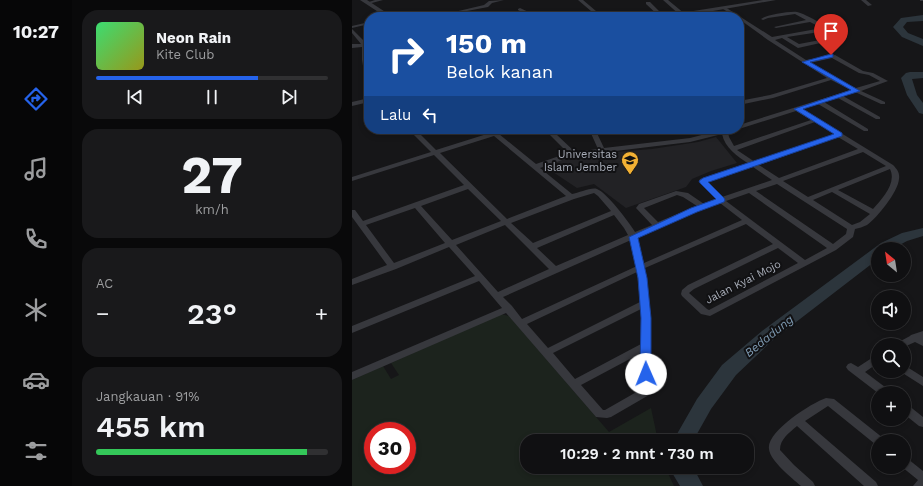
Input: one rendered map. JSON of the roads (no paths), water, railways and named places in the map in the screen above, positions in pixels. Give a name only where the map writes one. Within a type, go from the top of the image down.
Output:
[{"type":"street","points":[[366,2],[381,0]]},
{"type":"street","points":[[458,12],[502,0]]},
{"type":"street","points":[[580,0],[595,12]]},
{"type":"street","points":[[665,0],[679,12]]},
{"type":"street","points":[[701,12],[759,1],[773,0]]},
{"type":"street","points":[[863,0],[870,5]]},
{"type":"street","points":[[366,2],[382,12]]},
{"type":"street","points":[[648,3],[658,12]]},
{"type":"street","points":[[725,8],[731,12]]},
{"type":"street","points":[[520,9],[526,12]]},
{"type":"street","points":[[783,37],[798,46],[840,38],[827,29],[798,14],[792,13],[763,19],[792,36]]},
{"type":"street","points":[[744,21],[805,62],[832,78],[883,103]]},
{"type":"street","points":[[776,26],[810,21]]},
{"type":"street","points":[[363,43],[352,28],[364,24]]},
{"type":"street","points":[[770,39],[827,29]]},
{"type":"street","points":[[352,46],[364,44]]},
{"type":"street","points":[[744,125],[886,81],[872,74],[861,72],[833,56],[805,62]]},
{"type":"street","points":[[744,102],[771,97],[832,78]]},
{"type":"street","points":[[839,96],[878,118]]},
{"type":"street","points":[[352,104],[364,101]]},
{"type":"street","points":[[819,102],[866,130]]},
{"type":"street","points":[[797,109],[891,166]]},
{"type":"street","points":[[733,149],[816,120]]},
{"type":"street","points":[[416,134],[554,270]]},
{"type":"street","points":[[352,179],[435,153],[487,134]]},
{"type":"street","points":[[494,134],[571,197]]},
{"type":"street","points":[[552,134],[573,154]]},
{"type":"street","points":[[594,134],[602,150]]},
{"type":"street","points":[[535,168],[573,154],[690,140],[713,134]]},
{"type":"street","points":[[728,134],[727,142],[733,149],[806,200],[851,228]]},
{"type":"street","points":[[754,164],[840,134]]},
{"type":"street","points":[[497,296],[702,206],[778,181],[864,149]]},
{"type":"street","name":"Jalan Kyai Mojo","points":[[754,164],[703,182],[721,200],[747,221],[804,263]]},
{"type":"street","points":[[806,200],[891,166]]},
{"type":"street","name":"Jalan Kyai Mojo","points":[[779,244],[691,287],[685,292],[685,294],[704,312],[710,313],[833,248],[850,234],[851,228],[864,223],[874,212],[895,182],[895,172],[891,166]]},
{"type":"street","points":[[360,224],[469,186]]},
{"type":"street","points":[[832,189],[874,212]]},
{"type":"street","points":[[750,190],[833,248]]},
{"type":"street","points":[[352,282],[393,267],[451,244],[506,223],[571,197],[595,191],[601,194],[626,223],[633,237],[641,267],[645,303],[645,392],[641,396],[603,415],[598,412],[547,352],[480,277],[451,244],[416,204]]},
{"type":"street","points":[[657,226],[642,211],[640,208],[642,206],[676,193],[685,194],[702,206]]},
{"type":"street","points":[[352,212],[393,267]]},
{"type":"street","points":[[531,247],[616,212]]},
{"type":"street","points":[[521,323],[641,267],[747,221]]},
{"type":"street","points":[[352,330],[480,277]]},
{"type":"street","points":[[547,352],[645,303]]},
{"type":"street","points":[[352,376],[508,308]]},
{"type":"street","points":[[919,335],[923,344]]},
{"type":"street","points":[[575,384],[645,346]]},
{"type":"street","points":[[871,361],[854,369],[876,386]]},
{"type":"street","points":[[911,374],[923,382]]},
{"type":"street","points":[[809,486],[777,455],[774,448],[775,441],[797,420],[826,402],[830,402],[871,435]]},
{"type":"street","points":[[911,414],[923,423]]},
{"type":"street","points":[[797,420],[872,486]]},
{"type":"street","points":[[911,468],[923,478]]},
{"type":"street","points":[[919,486],[923,483]]},
{"type":"waterway","points":[[923,18],[904,20],[898,27],[905,35],[923,43]]},
{"type":"waterway","points":[[923,75],[910,75],[906,78],[912,95],[923,111]]},
{"type":"waterway","name":"Bedadung","points":[[893,242],[913,234],[923,232]]},
{"type":"waterway","name":"Bedadung","points":[[687,434],[704,404],[729,370],[768,335],[871,257]]},
{"type":"waterway","name":"Bedadung","points":[[684,474],[692,486]]},
{"type":"place","name":"Universitas Islam Jember","points":[[630,175]]}]
